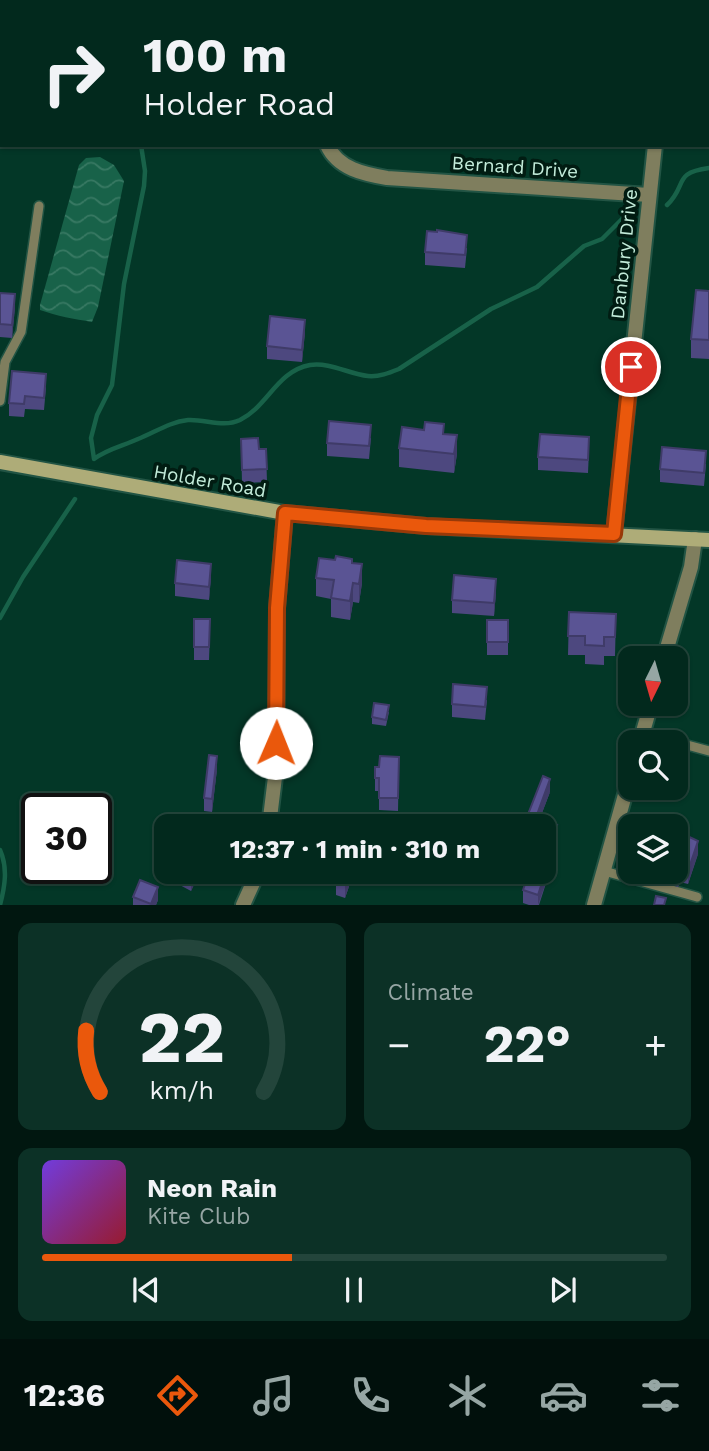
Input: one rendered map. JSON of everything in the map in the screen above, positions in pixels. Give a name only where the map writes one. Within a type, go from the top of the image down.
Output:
[{"type":"street","name":"Bernard Drive","points":[[329,147],[340,162],[359,173],[387,178],[649,195]]},
{"type":"street","name":"Danbury Drive","points":[[614,534],[654,147]]},
{"type":"street","name":"Holder Road","points":[[0,462],[285,513],[426,526],[702,539]]},
{"type":"street","points":[[270,814],[276,769],[277,608],[285,513]]},
{"type":"street","points":[[668,646],[702,539]]},
{"type":"street","points":[[594,905],[624,800]]},
{"type":"street","points":[[243,905],[253,884]]},
{"type":"lane","points":[[0,401],[5,362],[21,332],[39,205]]},
{"type":"lane","points":[[688,745],[709,751]]},
{"type":"lane","points":[[604,870],[697,897]]},
{"type":"water","points":[[100,157],[114,165],[124,181],[98,307],[92,322],[46,312],[40,310],[40,305],[79,165],[86,158]]},
{"type":"building","points":[[427,231],[467,235],[465,255],[425,252]]},
{"type":"building","points":[[696,290],[709,291],[709,340],[691,339]]},
{"type":"building","points":[[0,293],[15,294],[12,325],[0,324]]},
{"type":"building","points":[[270,316],[305,320],[302,350],[267,346]]},
{"type":"building","points":[[12,371],[46,374],[44,398],[25,396],[24,404],[9,403]]},
{"type":"building","points":[[329,421],[371,425],[369,446],[327,443]]},
{"type":"building","points":[[425,422],[444,424],[443,434],[457,435],[454,454],[399,448],[402,427],[424,430]]},
{"type":"building","points":[[540,434],[589,437],[588,460],[538,457]]},
{"type":"building","points":[[258,438],[259,449],[266,449],[267,469],[242,470],[241,439]]},
{"type":"building","points":[[662,447],[706,451],[704,473],[660,469]]},
{"type":"building","points":[[336,556],[362,564],[359,584],[353,583],[350,601],[331,598],[334,580],[316,578],[319,558],[335,560]]},
{"type":"building","points":[[177,560],[211,564],[209,587],[175,583]]},
{"type":"building","points":[[454,575],[496,579],[494,603],[452,600]]},
{"type":"building","points":[[569,612],[616,614],[615,637],[604,637],[604,646],[585,645],[585,636],[568,636]]},
{"type":"building","points":[[194,619],[210,619],[209,647],[194,647]]},
{"type":"building","points":[[487,620],[508,620],[508,642],[487,642]]},
{"type":"building","points":[[453,684],[487,687],[485,707],[452,704]]},
{"type":"building","points":[[374,703],[389,705],[386,720],[372,717]]},
{"type":"building","points":[[209,755],[217,756],[212,799],[204,798]]},
{"type":"building","points":[[380,756],[399,757],[398,798],[379,798],[379,778],[375,778],[375,767],[379,767]]},
{"type":"building","points":[[543,776],[550,779],[537,814],[528,814]]},
{"type":"building","points":[[688,836],[698,841],[688,871]]},
{"type":"building","points":[[140,880],[158,887],[151,904],[133,897]]},
{"type":"building","points":[[525,884],[542,884],[538,895],[523,890]]},
{"type":"building","points":[[656,896],[666,898],[664,905],[654,905]]},
{"type":"waterway","points":[[141,147],[144,186],[124,284],[112,385],[97,415],[91,438],[94,459],[181,421],[227,423],[240,420],[250,414],[289,374],[310,365],[325,365],[368,376],[399,369],[491,309],[537,287],[584,246],[602,239],[625,216]]},
{"type":"waterway","points":[[667,205],[685,177],[697,170],[709,168]]},
{"type":"waterway","points":[[0,618],[23,577],[75,499]]},
{"type":"waterway","points":[[0,850],[5,877],[0,905]]},
{"type":"route","points":[[276,743],[277,608],[285,513],[426,526],[614,534],[631,367]]}]
